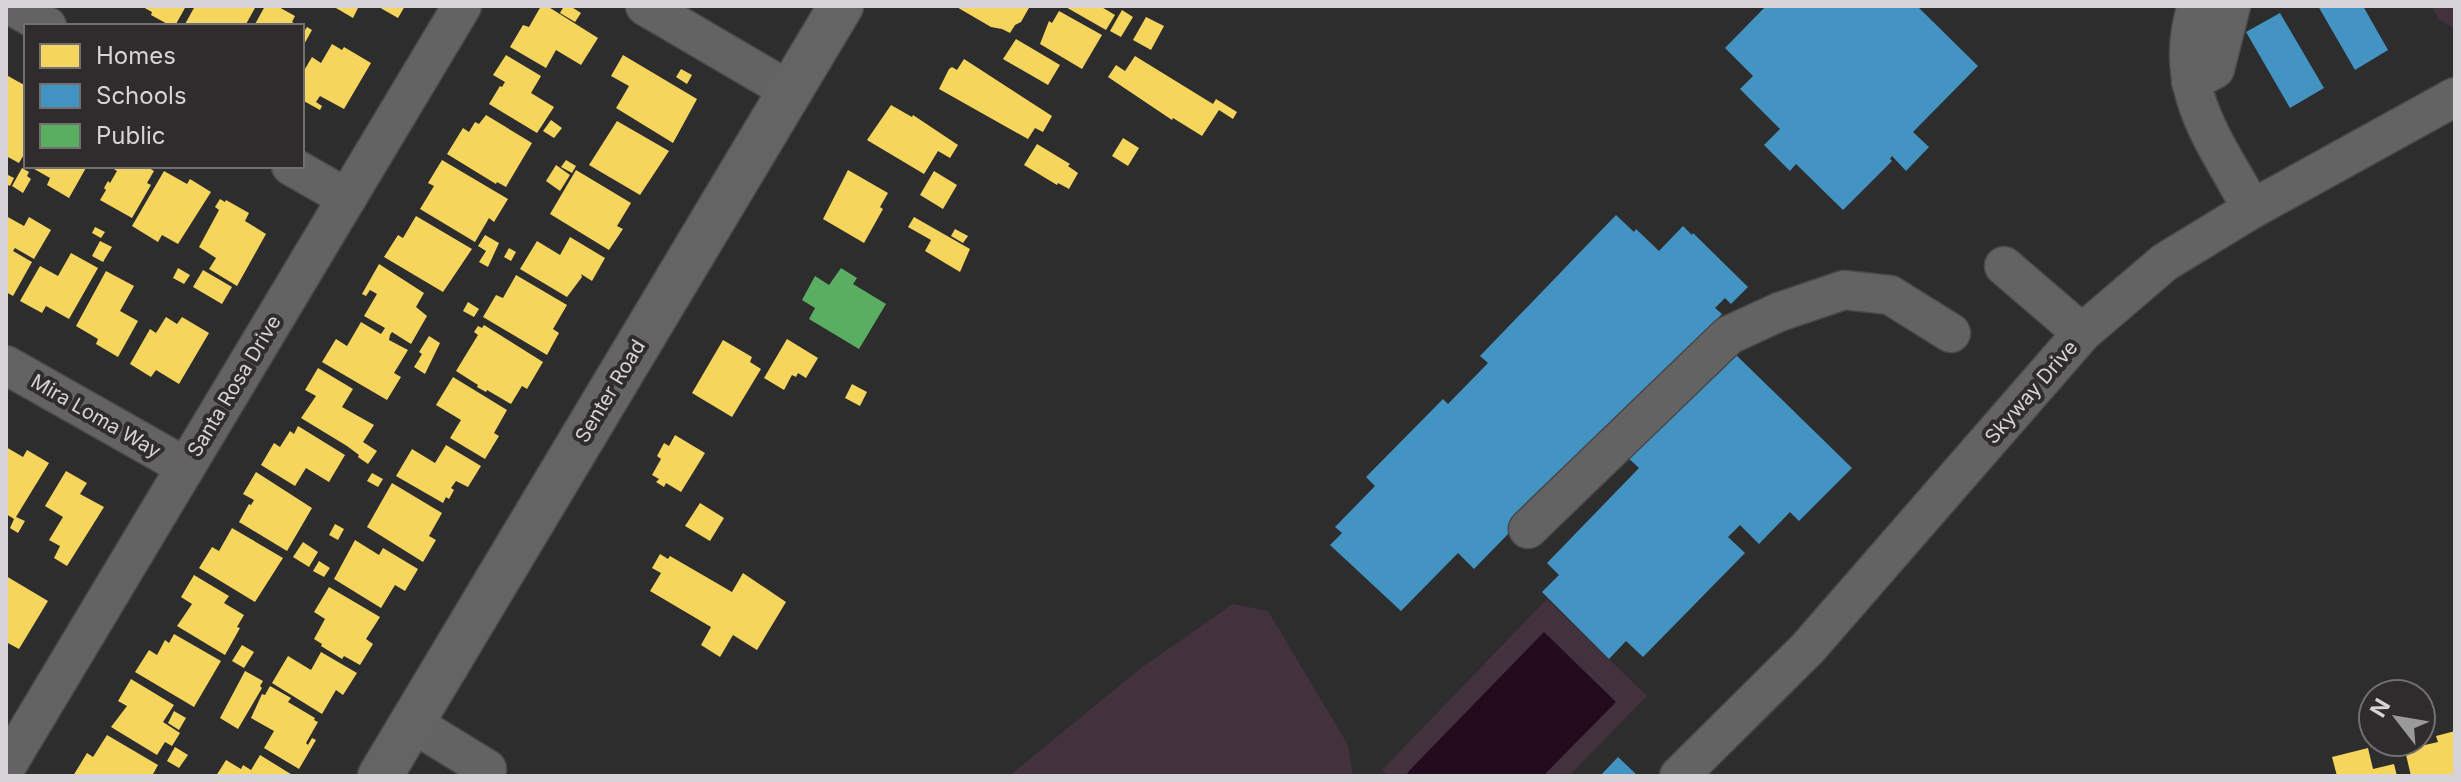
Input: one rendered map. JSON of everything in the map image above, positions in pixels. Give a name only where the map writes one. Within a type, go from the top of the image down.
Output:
[{"type":"main road","name":"Senter Road","points":[[380,776],[841,6]]},
{"type":"street","points":[[12,6],[44,24]]},
{"type":"street","name":"Santa Rosa Drive","points":[[6,767],[16,729],[186,467],[462,6]]},
{"type":"street","points":[[645,6],[790,91]]},
{"type":"street","points":[[2197,6],[2189,44],[2191,82],[2199,114],[2252,209]]},
{"type":"street","points":[[2191,82],[2215,69],[2231,6]]},
{"type":"street","name":"Skyway Drive","points":[[1679,776],[1808,648],[2082,333],[2165,262],[2252,209],[2455,97]]},
{"type":"street","points":[[294,168],[347,198]]},
{"type":"street","points":[[2004,266],[2082,333]]},
{"type":"street","points":[[1528,529],[1729,335],[1779,312],[1844,290],[1890,295],[1951,333]]},
{"type":"street","name":"Mira Loma Way","points":[[6,365],[186,467]]},
{"type":"street","points":[[412,723],[487,769],[482,776]]},
{"type":"shaded area","points":[[2431,6],[2455,6],[2455,28],[2439,20]]},
{"type":"shaded area","points":[[1547,599],[1647,696],[1569,776],[1389,776],[1382,770]]},
{"type":"shaded area","points":[[1233,604],[1268,611],[1348,745],[1353,776],[1009,776],[1141,668]]},
{"type":"shaded area","points":[[1544,632],[1616,702],[1543,776],[1411,776],[1407,773]]},
{"type":"building: Homes","points":[[141,6],[186,6],[176,24],[167,24],[151,15],[152,12]]},
{"type":"building: Homes","points":[[195,6],[256,6],[246,24],[185,24]]},
{"type":"building: Homes","points":[[265,6],[277,6],[295,16],[292,22],[296,24],[255,24]]},
{"type":"building: Homes","points":[[337,6],[359,6],[353,18]]},
{"type":"building: Homes","points":[[377,6],[405,6],[398,18]]},
{"type":"building: Homes","points":[[541,6],[547,6],[598,38],[581,65],[556,50],[546,68],[510,47],[523,25],[529,27]]},
{"type":"building: Homes","points":[[564,6],[581,13],[575,22],[560,13]]},
{"type":"building: Homes","points":[[955,6],[1030,6],[1010,33],[991,27]]},
{"type":"building: Homes","points":[[1064,6],[1100,6],[1115,15],[1106,30]]},
{"type":"building: Homes","points":[[1122,10],[1133,17],[1121,37],[1110,31]]},
{"type":"building: Homes","points":[[1059,11],[1102,35],[1082,69],[1040,44],[1049,21],[1052,23]]},
{"type":"building: Homes","points":[[1146,17],[1164,26],[1151,50],[1133,40]]},
{"type":"building: Homes","points":[[307,27],[312,30],[304,44],[304,29]]},
{"type":"building: Homes","points":[[1016,39],[1060,65],[1048,85],[1003,59]]},
{"type":"building: Homes","points":[[332,44],[342,50],[344,47],[371,63],[344,109],[320,96],[316,102],[322,106],[320,110],[304,101],[304,71],[312,57],[321,63]]},
{"type":"building: Homes","points":[[506,55],[541,76],[531,93],[554,107],[537,133],[489,104],[505,82],[493,75]]},
{"type":"building: Homes","points":[[623,55],[697,99],[673,143],[616,108],[629,86],[611,76]]},
{"type":"building: Homes","points":[[1135,56],[1213,104],[1216,99],[1237,112],[1233,119],[1219,110],[1202,136],[1108,77],[1116,65],[1125,71]]},
{"type":"building: Homes","points":[[964,59],[1052,116],[1043,132],[1035,128],[1028,139],[939,89],[949,69],[957,70]]},
{"type":"building: Homes","points":[[681,69],[692,75],[687,84],[676,77]]},
{"type":"building: Homes","points":[[8,76],[24,85],[24,154],[19,163],[6,156]]},
{"type":"building: Homes","points":[[891,105],[913,115],[958,145],[950,158],[938,151],[924,174],[867,140]]},
{"type":"building: Homes","points":[[486,115],[532,143],[506,187],[447,154],[463,128],[469,132],[475,122],[479,124]]},
{"type":"building: Homes","points":[[551,120],[562,128],[554,138],[543,131]]},
{"type":"building: Homes","points":[[617,121],[669,151],[640,195],[589,165]]},
{"type":"building: Homes","points":[[1123,138],[1139,148],[1128,166],[1112,156]]},
{"type":"building: Homes","points":[[1037,144],[1070,164],[1068,166],[1078,173],[1069,189],[1024,165]]},
{"type":"building: Homes","points":[[442,160],[508,199],[494,222],[489,218],[475,242],[420,209],[434,186],[428,183]]},
{"type":"building: Homes","points":[[566,160],[576,166],[572,173],[561,167]]},
{"type":"building: Homes","points":[[556,165],[570,175],[560,191],[546,181]]},
{"type":"building: Homes","points":[[22,168],[29,172],[27,176],[31,179],[23,193],[12,186]]},
{"type":"building: Homes","points":[[32,168],[86,168],[69,198],[47,185],[50,178]]},
{"type":"building: Homes","points":[[112,168],[149,168],[154,171],[147,183],[151,185],[132,218],[100,200],[108,181],[110,183],[117,171]]},
{"type":"building: Homes","points":[[576,170],[631,203],[617,226],[623,229],[609,250],[550,214]]},
{"type":"building: Homes","points":[[848,170],[888,193],[880,207],[883,209],[864,243],[823,219]]},
{"type":"building: Homes","points":[[164,171],[187,184],[190,179],[211,192],[178,244],[162,235],[158,242],[132,226]]},
{"type":"building: Homes","points":[[934,171],[957,185],[943,209],[920,195]]},
{"type":"building: Homes","points":[[6,174],[14,178],[10,186],[6,184]]},
{"type":"building: Homes","points":[[220,199],[249,213],[245,221],[266,234],[237,286],[209,269],[216,258],[199,247],[219,210],[215,207]]},
{"type":"building: Homes","points":[[6,216],[24,226],[29,217],[51,230],[34,259],[15,248],[13,251],[32,262],[13,296],[6,292]]},
{"type":"building: Homes","points":[[416,216],[472,249],[443,292],[384,257],[398,235],[403,238]]},
{"type":"building: Homes","points":[[914,217],[970,249],[960,272],[925,251],[931,240],[908,227]]},
{"type":"building: Homes","points":[[95,227],[105,232],[101,238],[92,233]]},
{"type":"building: Homes","points":[[955,229],[968,236],[963,243],[951,236]]},
{"type":"building: Homes","points":[[485,235],[499,243],[488,267],[479,262],[486,251],[478,246]]},
{"type":"building: Homes","points":[[570,237],[605,258],[592,281],[581,274],[582,277],[567,297],[520,269],[537,241],[560,255]]},
{"type":"building: Homes","points":[[100,241],[112,247],[103,262],[92,256]]},
{"type":"building: Homes","points":[[509,248],[516,252],[511,261],[504,257]]},
{"type":"building: Homes","points":[[71,253],[98,268],[69,319],[46,306],[42,313],[20,301],[40,266],[58,276]]},
{"type":"building: Homes","points":[[379,264],[424,293],[416,307],[427,316],[411,344],[392,332],[390,335],[389,340],[408,350],[394,373],[401,377],[387,400],[322,362],[336,339],[347,346],[361,322],[381,334],[385,328],[364,316],[377,294],[370,290],[366,296],[362,294]]},
{"type":"building: Homes","points":[[178,268],[190,275],[184,284],[173,278]]},
{"type":"building: Homes","points":[[203,270],[232,287],[222,304],[193,287]]},
{"type":"building: Homes","points":[[106,271],[134,286],[120,311],[138,321],[118,357],[96,344],[98,339],[76,326]]},
{"type":"building: Homes","points":[[516,275],[567,305],[553,329],[559,333],[547,355],[483,317],[496,295],[503,298]]},
{"type":"building: Homes","points":[[468,302],[479,309],[474,317],[463,311]]},
{"type":"building: Homes","points":[[166,317],[177,324],[182,317],[209,333],[179,384],[156,370],[151,377],[130,364],[150,329],[156,333]]},
{"type":"building: Homes","points":[[484,325],[543,362],[527,389],[522,386],[511,404],[477,387],[456,371],[478,335],[474,332],[478,326],[482,328]]},
{"type":"building: Homes","points":[[429,336],[440,343],[425,374],[414,367]]},
{"type":"building: Homes","points":[[787,339],[818,358],[806,378],[798,373],[796,377],[792,375],[784,390],[764,378]]},
{"type":"building: Homes","points":[[723,340],[752,357],[750,362],[761,369],[732,417],[692,393]]},
{"type":"building: Homes","points":[[318,368],[353,389],[342,407],[374,425],[363,442],[377,451],[368,464],[347,446],[301,418],[316,396],[305,390]]},
{"type":"building: Homes","points":[[453,377],[507,410],[494,433],[499,436],[485,459],[450,438],[461,420],[436,405]]},
{"type":"building: Homes","points":[[852,384],[867,392],[860,406],[845,398]]},
{"type":"building: Homes","points":[[298,426],[345,455],[329,482],[306,468],[295,486],[261,465],[274,443],[280,447],[290,431],[294,434]]},
{"type":"building: Homes","points":[[675,435],[705,453],[681,492],[666,483],[664,487],[652,475],[661,459],[657,456],[664,443],[669,446]]},
{"type":"building: Homes","points":[[446,445],[481,466],[468,487],[456,481],[449,499],[446,497],[443,503],[396,476],[412,449],[435,463]]},
{"type":"building: Homes","points":[[6,447],[23,457],[27,450],[49,463],[16,517],[25,521],[18,533],[10,528],[14,519],[6,514]]},
{"type":"building: Homes","points":[[66,471],[87,483],[80,494],[104,507],[67,566],[54,558],[60,546],[49,540],[63,517],[45,506]]},
{"type":"building: Homes","points":[[256,472],[312,508],[287,551],[239,522],[254,500],[243,494]]},
{"type":"building: Homes","points":[[372,473],[383,479],[378,487],[367,481]]},
{"type":"building: Homes","points":[[392,483],[442,513],[429,536],[436,540],[423,562],[367,527]]},
{"type":"building: Homes","points":[[700,503],[724,518],[710,541],[685,526]]},
{"type":"building: Homes","points":[[335,524],[344,529],[338,540],[329,535]]},
{"type":"building: Homes","points":[[232,528],[283,558],[255,602],[199,568],[212,547],[219,551]]},
{"type":"building: Homes","points":[[355,540],[379,555],[383,548],[418,569],[405,591],[395,585],[381,608],[334,579]]},
{"type":"building: Homes","points":[[303,542],[318,552],[309,567],[293,557]]},
{"type":"building: Homes","points":[[660,554],[668,559],[670,556],[732,592],[743,573],[786,602],[757,650],[733,635],[720,657],[701,645],[711,627],[650,591],[661,573],[652,568]]},
{"type":"building: Homes","points":[[319,561],[330,568],[324,577],[313,571]]},
{"type":"building: Homes","points":[[194,575],[229,596],[224,603],[244,615],[225,655],[177,626],[192,604],[181,597]]},
{"type":"building: Homes","points":[[6,576],[48,601],[19,649],[6,642]]},
{"type":"building: Homes","points":[[329,587],[380,617],[366,639],[373,644],[360,665],[344,656],[342,659],[314,639],[325,619],[314,612]]},
{"type":"building: Homes","points":[[174,634],[221,661],[194,707],[135,672],[149,650],[157,655],[165,640],[169,643]]},
{"type":"building: Homes","points":[[242,645],[254,652],[244,668],[232,661]]},
{"type":"building: Homes","points":[[321,652],[357,673],[343,695],[336,690],[322,714],[272,683],[288,656],[311,670]]},
{"type":"building: Homes","points":[[245,671],[263,681],[238,729],[220,718]]},
{"type":"building: Homes","points":[[131,679],[174,705],[163,722],[180,733],[172,746],[165,742],[157,755],[111,727],[127,706],[118,701]]},
{"type":"building: Homes","points":[[270,686],[291,698],[288,702],[318,722],[306,743],[308,745],[312,738],[316,740],[299,769],[264,748],[274,731],[251,718],[262,694],[265,695]]},
{"type":"building: Homes","points":[[174,711],[186,718],[179,730],[168,723]]},
{"type":"building: Homes","points":[[2455,731],[2455,776],[2411,776],[2407,758],[2437,758],[2437,736]]},
{"type":"building: Homes","points":[[107,735],[158,765],[152,776],[73,776],[87,753],[93,757]]},
{"type":"building: Homes","points":[[175,747],[188,755],[179,768],[167,761]]},
{"type":"building: Homes","points":[[2357,751],[2357,758],[2370,758],[2373,769],[2394,764],[2397,776],[2337,776],[2332,757]]},
{"type":"building: Homes","points":[[260,755],[294,776],[216,776],[226,760],[241,769],[243,765],[251,770]]},
{"type":"building: Schools","points":[[1766,6],[1917,6],[1978,66],[1913,132],[1929,147],[1906,171],[1892,156],[1892,161],[1843,210],[1796,164],[1790,171],[1764,145],[1780,129],[1740,89],[1753,76],[1725,48]]},
{"type":"building: Schools","points":[[2318,6],[2363,6],[2388,50],[2355,70]]},
{"type":"building: Schools","points":[[2280,13],[2324,88],[2290,108],[2246,32]]},
{"type":"building: Schools","points":[[1616,215],[1659,251],[1683,226],[1748,287],[1731,304],[1725,298],[1715,308],[1722,314],[1474,569],[1458,553],[1401,611],[1330,545],[1342,533],[1335,527],[1375,486],[1366,477],[1443,399],[1448,404],[1488,363],[1480,356]]},
{"type":"building: Schools","points":[[1733,352],[1852,468],[1799,521],[1790,512],[1759,544],[1740,525],[1728,537],[1745,553],[1643,657],[1626,641],[1609,659],[1542,592],[1559,575],[1547,563],[1639,468],[1626,456]]},
{"type":"building: Schools","points":[[1618,757],[1638,776],[1600,776]]},
{"type":"building: Public","points":[[841,268],[857,278],[853,284],[886,304],[859,349],[809,319],[815,308],[802,300],[815,276],[829,285]]}]
